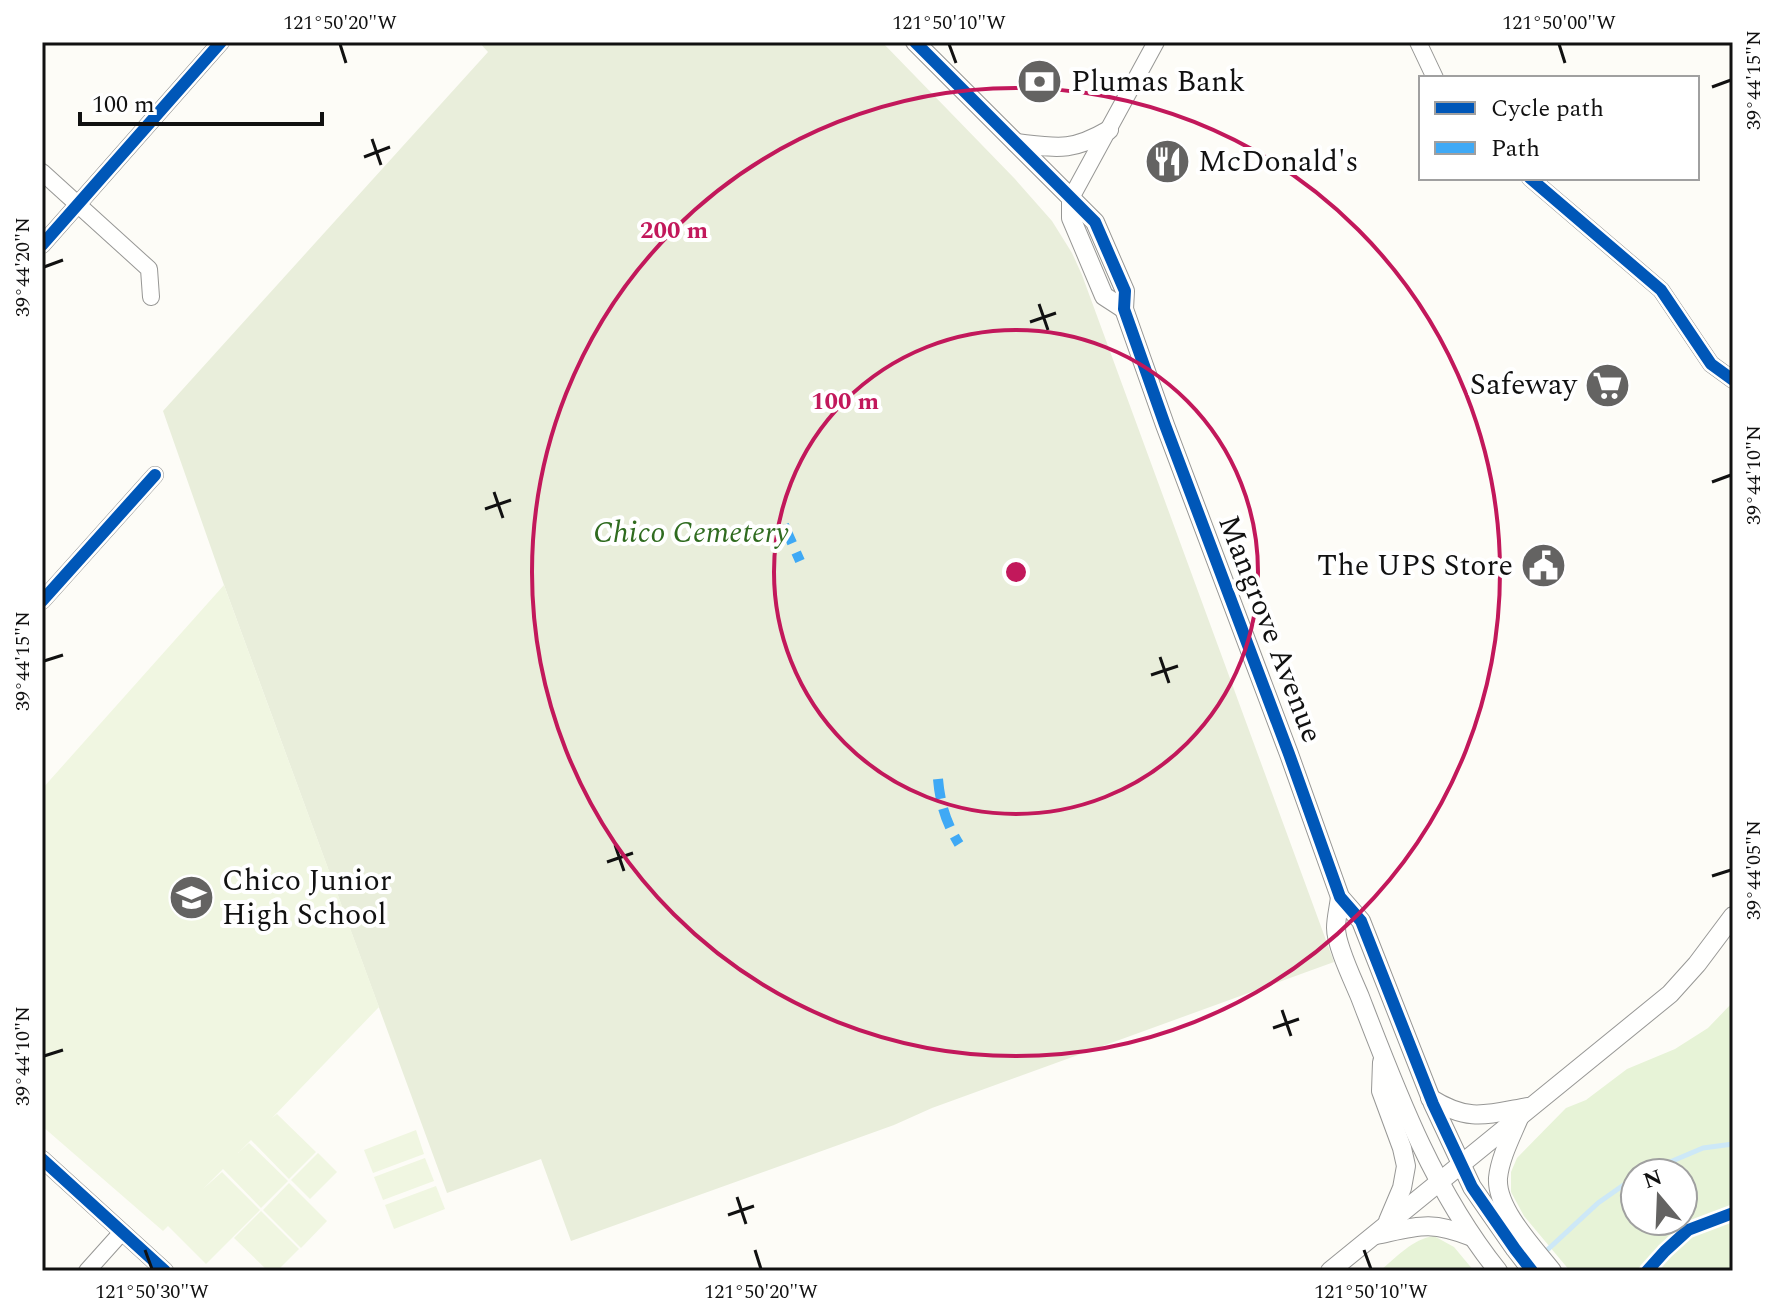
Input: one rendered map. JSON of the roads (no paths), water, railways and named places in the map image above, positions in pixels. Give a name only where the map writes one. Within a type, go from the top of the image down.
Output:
[{"type":"street","points":[[42,245],[221,42]]},
{"type":"street","points":[[915,42],[1071,198],[1156,42]]},
{"type":"street","points":[[1418,42],[1434,76]]},
{"type":"street","points":[[1016,143],[1066,148],[1088,142],[1109,130]]},
{"type":"street","points":[[42,172],[149,269],[151,297]]},
{"type":"street","points":[[1532,180],[1661,290],[1711,364],[1733,380]]},
{"type":"street","name":"Mangrove Avenue","points":[[1071,198],[1071,218],[1104,296],[1124,309],[1340,897],[1361,921],[1430,1098],[1472,1187],[1521,1244],[1532,1271]]},
{"type":"street","points":[[42,601],[155,475]]},
{"type":"street","name":"Mangrove Avenue","points":[[1340,897],[1336,930],[1382,1056],[1439,1181],[1472,1237],[1496,1269]]},
{"type":"street","points":[[1330,1271],[1670,994],[1733,916]]},
{"type":"street","points":[[1380,1230],[1402,1188],[1406,1166],[1381,1091],[1382,1056]]},
{"type":"street","points":[[1430,1098],[1468,1115],[1525,1111]]},
{"type":"street","points":[[1525,1111],[1502,1161],[1498,1181],[1500,1194],[1521,1244],[1552,1271]]},
{"type":"street","points":[[42,1159],[165,1271]]},
{"type":"street","points":[[1380,1230],[1431,1225],[1450,1227],[1472,1237]]},
{"type":"street","points":[[87,1271],[122,1232]]},
{"type":"waterway","points":[[1682,1157],[1703,1148],[1733,1144]]},
{"type":"waterway","points":[[1544,1253],[1598,1203],[1619,1188]]},
{"type":"place","name":"Plumas Bank","points":[[1040,82]]},
{"type":"place","name":"McDonald's","points":[[1167,162]]},
{"type":"place","name":"Safeway","points":[[1608,385]]},
{"type":"place","name":"The UPS Store","points":[[1544,566]]},
{"type":"place","name":"Chico Junior High School","points":[[191,898]]},
{"type":"park label","name":"Chico Cemetery","points":[[691,533]]}]
